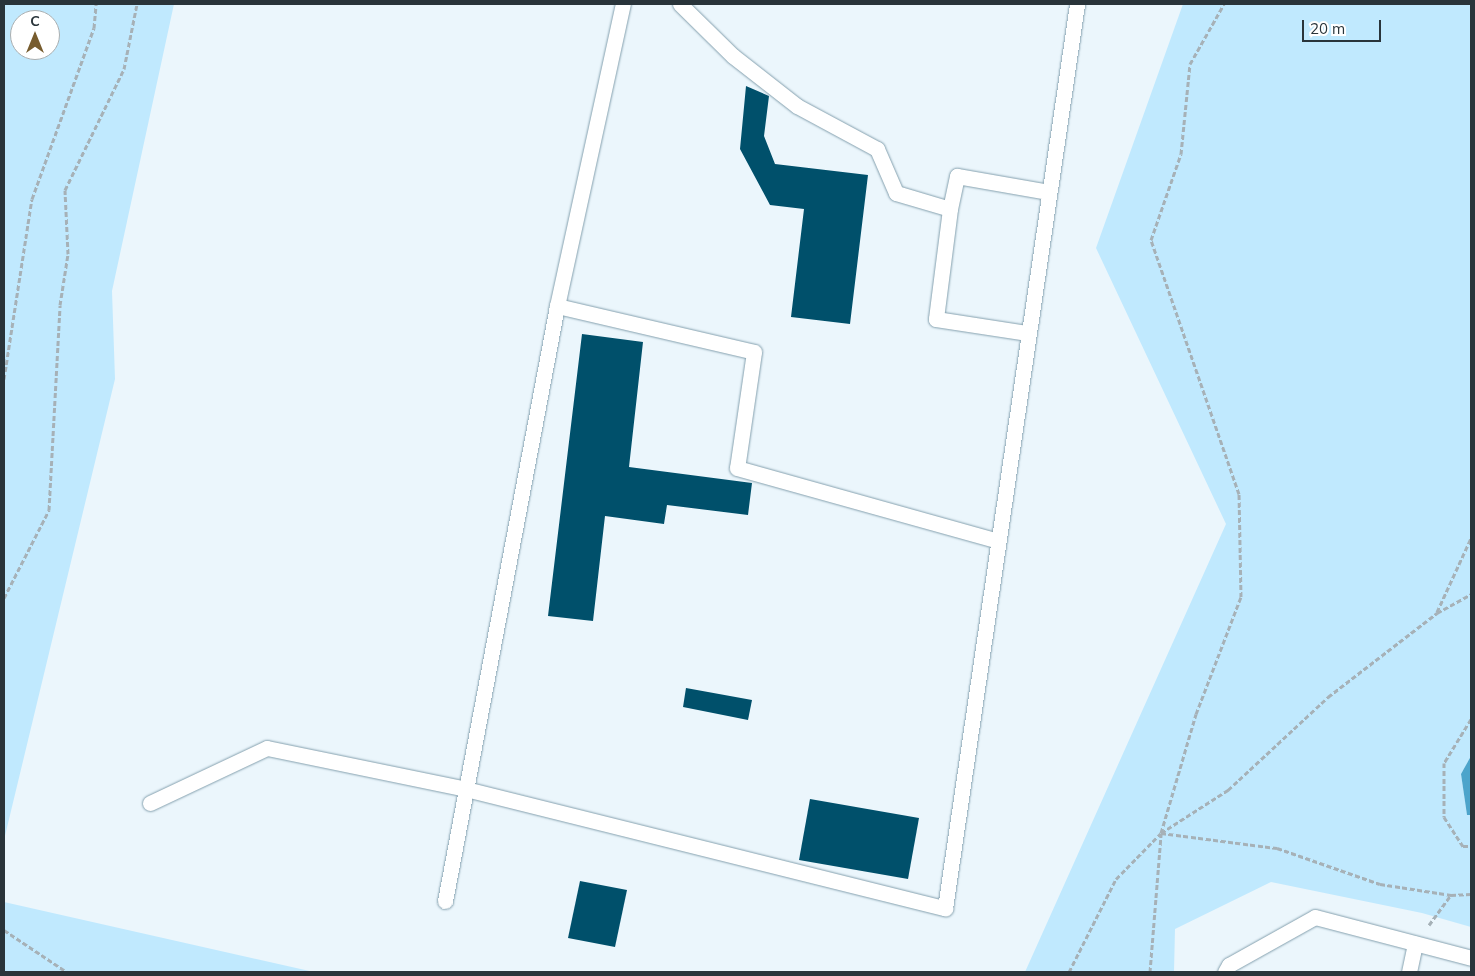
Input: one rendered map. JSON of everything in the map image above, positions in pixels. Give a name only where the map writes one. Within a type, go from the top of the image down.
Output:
[{"type":"lane","points":[[445,901],[557,306],[623,4]]},
{"type":"lane","points":[[680,4],[733,56],[797,106],[878,149],[896,193],[950,209]]},
{"type":"lane","points":[[150,803],[267,748],[466,789],[945,908],[1077,4]]},
{"type":"lane","points":[[1028,334],[936,319],[950,209],[957,176],[1049,192]]},
{"type":"lane","points":[[557,306],[754,352],[737,468],[998,541]]},
{"type":"lane","points":[[1225,972],[1229,965],[1315,917],[1471,958]]},
{"type":"lane","points":[[1409,972],[1415,944]]},
{"type":"path","points":[[4,379],[32,200],[94,28],[96,4]]},
{"type":"path","points":[[4,598],[49,510],[60,305],[68,254],[65,190],[124,68],[137,4]]},
{"type":"path","points":[[1150,972],[1161,833],[1196,714],[1241,597],[1239,494],[1151,240],[1181,154],[1190,64],[1224,4]]},
{"type":"path","points":[[1437,614],[1471,538]]},
{"type":"path","points":[[1069,972],[1116,879],[1161,833],[1228,790],[1328,697],[1437,614],[1471,594]]},
{"type":"path","points":[[1471,720],[1444,763],[1444,817],[1463,846],[1471,846]]},
{"type":"path","points":[[1161,833],[1277,848],[1380,884],[1451,895],[1471,894]]},
{"type":"path","points":[[1415,944],[1451,895]]},
{"type":"path","points":[[4,930],[67,972]]},
{"type":"shaded area","points":[[4,4],[174,4],[112,291],[115,379],[4,840]]},
{"type":"shaded area","points":[[1183,4],[1471,4],[1471,756],[1461,774],[1467,815],[1471,815],[1471,927],[1422,913],[1271,882],[1175,929],[1174,972],[1025,972],[1226,524],[1096,248]]},
{"type":"shaded area","points":[[4,902],[314,972],[4,972]]},
{"type":"water","points":[[1471,756],[1471,815],[1467,815],[1461,774]]},
{"type":"building","points":[[746,86],[769,96],[764,136],[775,164],[868,175],[850,324],[791,317],[804,209],[770,205],[740,149]]},
{"type":"building","points":[[582,334],[643,342],[629,467],[752,483],[748,515],[667,505],[664,524],[605,516],[593,621],[548,616]]},
{"type":"building","points":[[686,688],[752,700],[748,720],[683,707]]},
{"type":"building","points":[[810,799],[919,818],[908,879],[799,860]]},
{"type":"building","points":[[580,881],[627,890],[615,947],[568,938]]}]
